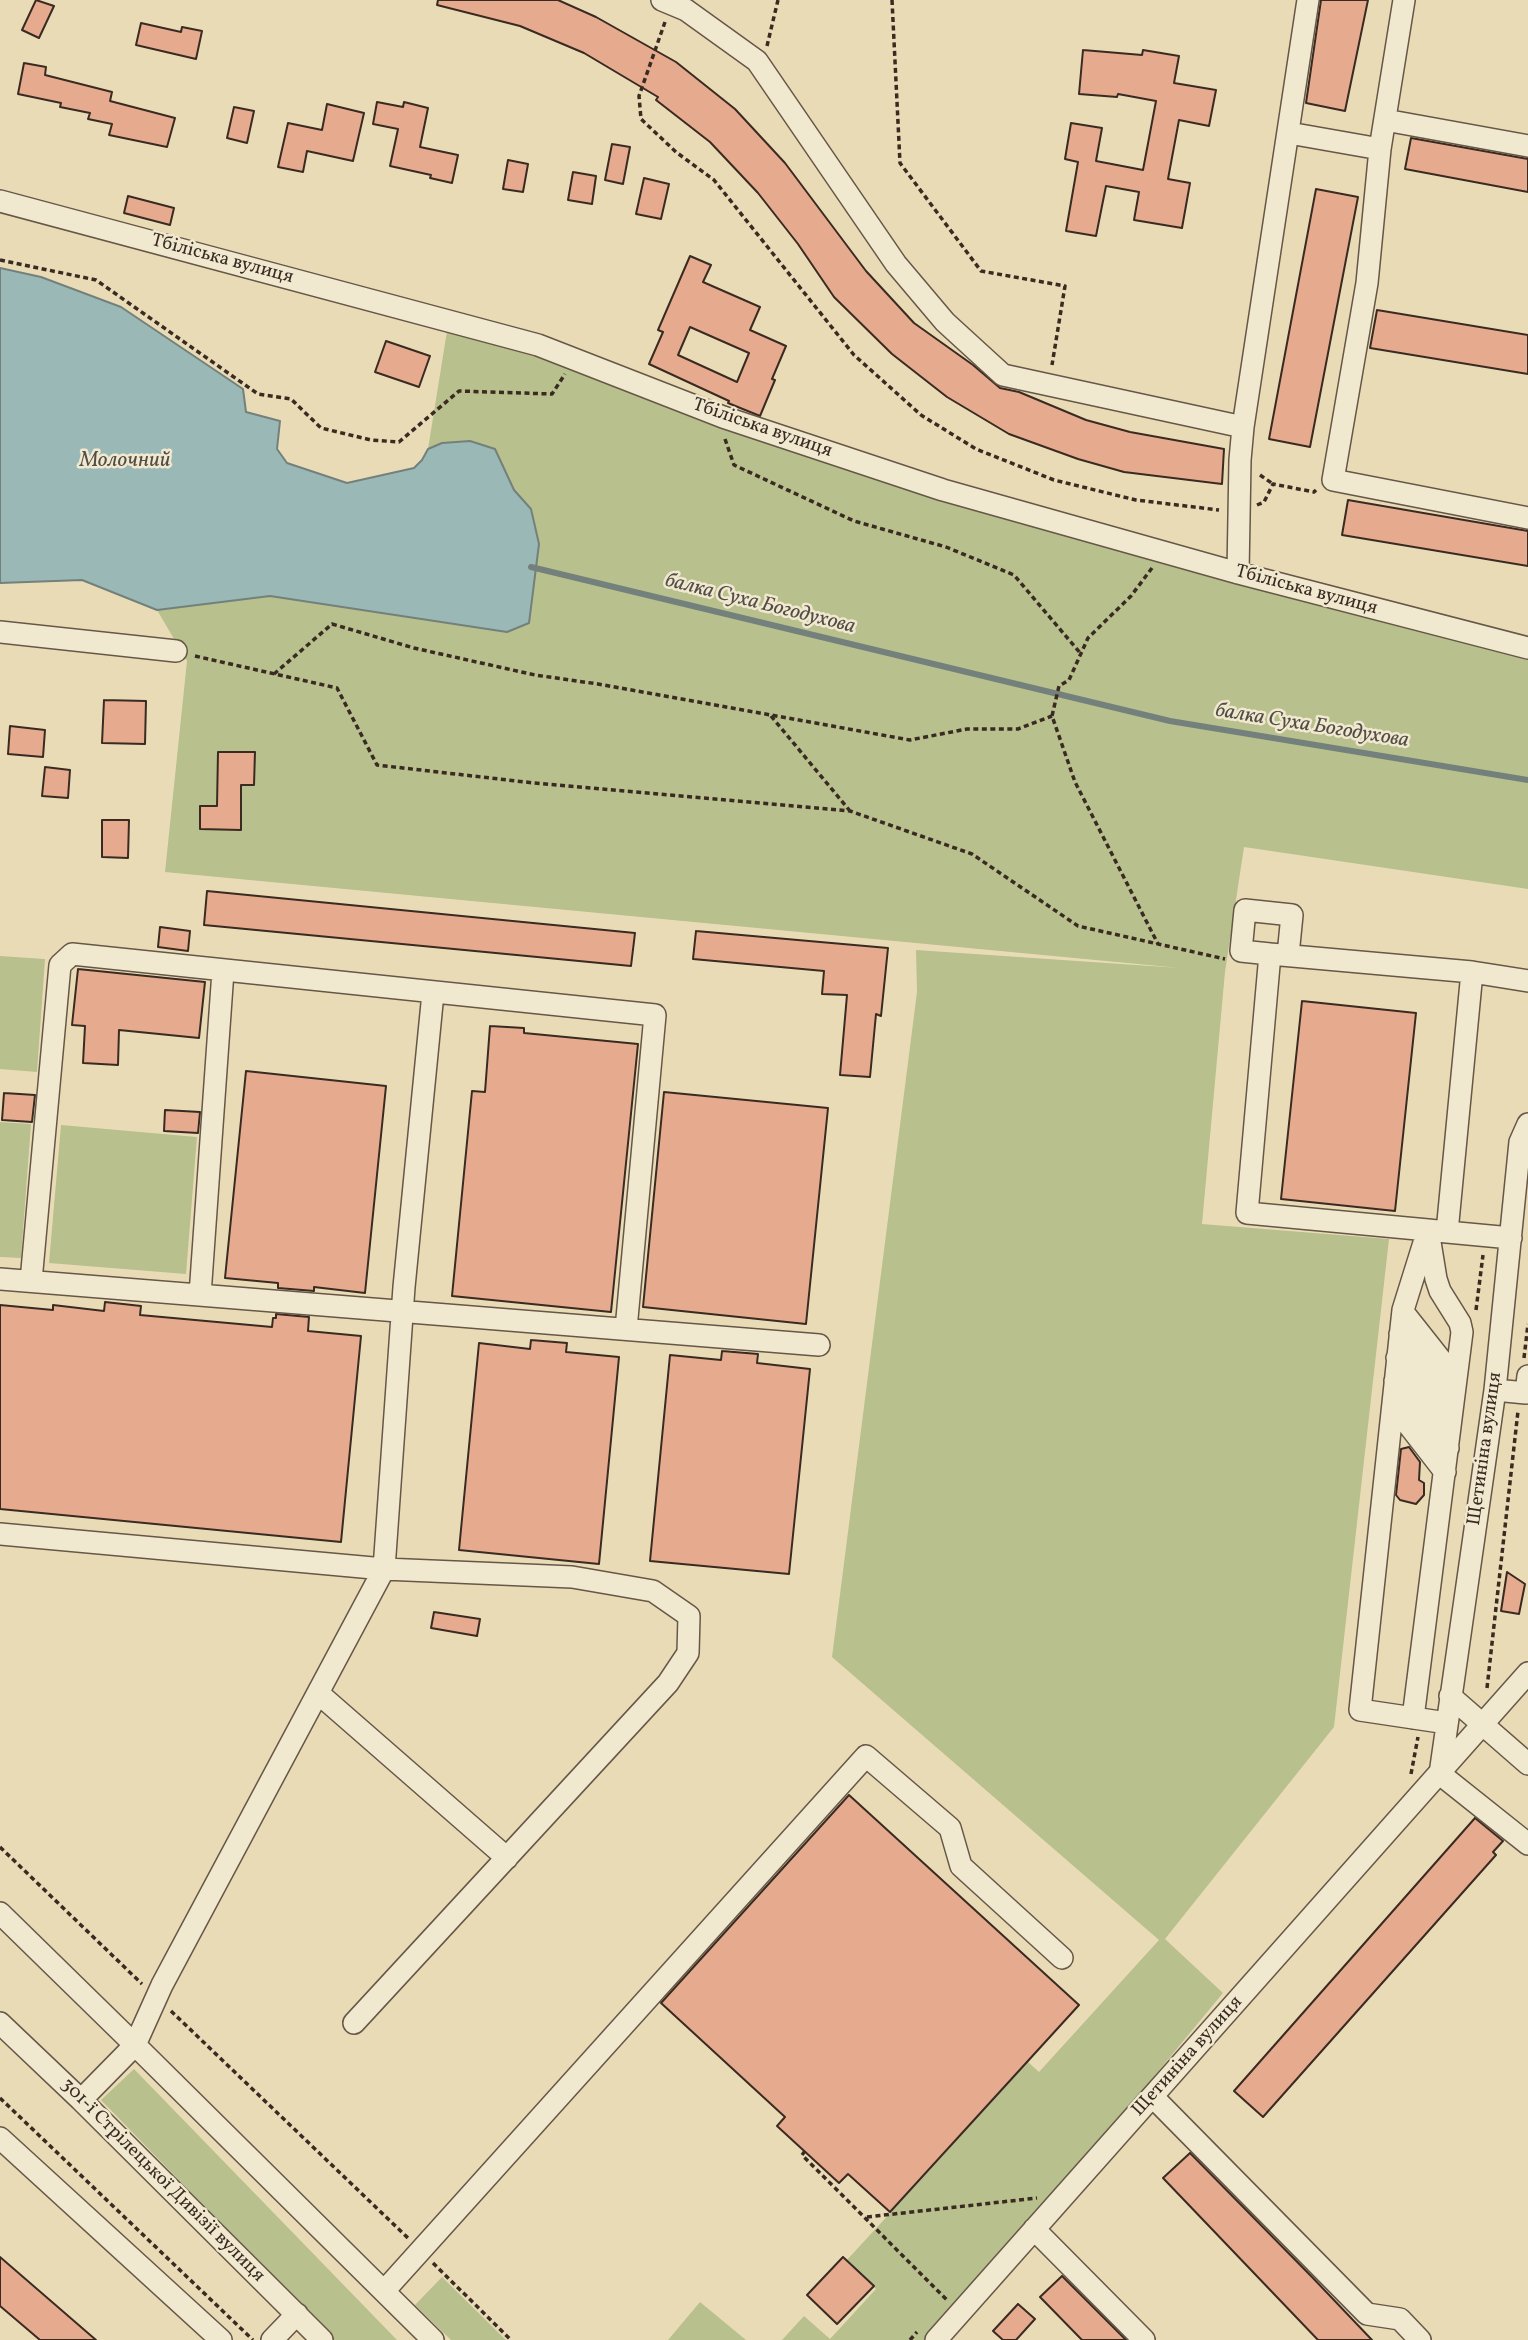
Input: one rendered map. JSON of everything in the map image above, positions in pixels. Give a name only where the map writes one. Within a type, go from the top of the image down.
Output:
[{"type":"street","points":[[662,0],[686,10],[757,61],[896,264],[945,322],[1003,375],[1243,427]]},
{"type":"street","points":[[1238,573],[1243,427],[1308,0]]},
{"type":"street","points":[[1404,0],[1380,149],[1367,283],[1334,480],[1528,517]]},
{"type":"street","points":[[1385,120],[1528,146]]},
{"type":"street","points":[[1289,133],[1380,149]]},
{"type":"street","name":"Тбіліська вулиця","points":[[0,201],[538,345],[716,414],[943,490],[1238,573],[1528,648]]},
{"type":"street","points":[[0,632],[176,651]]},
{"type":"street","points":[[31,1281],[60,965],[72,954],[655,1015],[626,1329]]},
{"type":"street","points":[[1511,1238],[1247,1213],[1279,955],[1472,972],[1528,981]]},
{"type":"street","points":[[200,1295],[223,971]]},
{"type":"street","points":[[1413,1718],[1462,1332],[1460,1323],[1440,1292],[1436,1279],[1438,1231],[1472,972]]},
{"type":"street","points":[[81,2100],[135,2045],[157,1998],[384,1569],[402,1311],[433,993]]},
{"type":"street","name":"Щетиніна вулиця","points":[[1440,1774],[1495,1390],[1511,1238],[1522,1185],[1520,1142],[1528,1124]]},
{"type":"street","points":[[1438,1231],[1404,1312],[1360,1710],[1447,1723]]},
{"type":"street","points":[[0,1279],[819,1345]]},
{"type":"street","points":[[1404,1312],[1456,1379]]},
{"type":"street","points":[[1401,1334],[1453,1403]]},
{"type":"street","points":[[1398,1358],[1450,1424]]},
{"type":"street","points":[[1395,1381],[1448,1448]]},
{"type":"street","points":[[1495,1390],[1526,1389]]},
{"type":"street","points":[[1393,1405],[1445,1472]]},
{"type":"street","points":[[0,1534],[384,1569],[572,1577],[653,1591],[689,1616],[688,1653],[668,1683],[354,2023]]},
{"type":"street","name":"Щетиніна вулиця","points":[[936,2340],[1528,1674]]},
{"type":"street","points":[[318,1693],[507,1858]]},
{"type":"street","points":[[1450,1696],[1528,1764]]},
{"type":"street","points":[[385,2290],[866,1756],[950,1828],[961,1866],[1062,1958]]},
{"type":"street","points":[[1440,1774],[1528,1844]]},
{"type":"street","points":[[0,1913],[433,2340]]},
{"type":"street","name":"301-ї Стрілецької Дивізії вулиця","points":[[0,2023],[322,2340]]},
{"type":"street","points":[[1153,2096],[1367,2314],[1400,2319],[1420,2340]]},
{"type":"street","points":[[0,2138],[222,2340]]},
{"type":"street","points":[[1034,2229],[1144,2340]]},
{"type":"street","points":[[272,2340],[297,2314]]},
{"type":"path","points":[[765,54],[778,0]]},
{"type":"path","points":[[892,0],[900,163],[981,271],[1065,286],[1051,372]]},
{"type":"path","points":[[665,22],[639,96],[641,119],[676,152],[714,180],[854,355],[921,415],[976,449],[1054,480],[1136,500],[1239,512],[1264,502],[1273,484],[1314,492],[1334,480]]},
{"type":"path","points":[[0,260],[96,279],[258,394],[291,399],[321,428],[371,440],[399,442],[459,391],[552,394],[575,359]]},
{"type":"path","points":[[716,414],[734,465],[854,521],[946,547],[1014,575],[1081,654]]},
{"type":"path","points":[[1158,944],[1075,782],[1052,716],[1059,686],[1069,680],[1088,638],[1130,596],[1164,552]]},
{"type":"path","points":[[274,674],[332,624],[414,648],[535,675],[910,740],[968,729],[1018,729],[1052,716]]},
{"type":"path","points":[[176,651],[337,688],[377,765],[534,783],[850,811],[972,854],[1079,926],[1227,960]]},
{"type":"path","points":[[770,715],[850,811]]},
{"type":"path","points":[[1486,1697],[1526,1389],[1528,1324]]},
{"type":"path","points":[[0,1847],[511,2340]]},
{"type":"path","points":[[0,2098],[253,2340]]},
{"type":"path","points":[[805,2151],[802,2155],[960,2313]]},
{"type":"path","points":[[867,2218],[1067,2194]]},
{"type":"green space","points":[[447,331],[550,360],[781,445],[1056,533],[1528,656],[1528,889],[1244,847],[1225,972],[1202,1224],[1389,1239],[1334,1727],[1165,1939],[1223,1993],[936,2340],[782,2340],[804,2316],[830,2339],[876,2289],[846,2261],[950,2148],[856,2059],[989,1923],[1079,2005],[1028,2062],[1039,2072],[1159,1940],[832,1657],[917,992],[916,950],[1180,968],[165,872],[187,661],[157,610],[270,596],[506,632],[531,509],[514,490],[495,449],[442,443],[428,449]]},
{"type":"green space","points":[[0,956],[45,959],[37,1072],[0,1069]]},
{"type":"green space","points":[[0,1122],[31,1124],[21,1258],[0,1257]]},
{"type":"green space","points":[[61,1125],[197,1137],[186,1274],[49,1263]]},
{"type":"green space","points":[[134,2069],[397,2340],[334,2340],[101,2100]]},
{"type":"green space","points":[[442,2277],[506,2340],[451,2340],[415,2305]]},
{"type":"green space","points":[[700,2302],[746,2340],[668,2340]]},
{"type":"water","name":"Молочний","points":[[0,268],[41,277],[121,307],[243,389],[246,412],[280,421],[277,449],[287,463],[347,483],[414,468],[428,449],[442,443],[470,441],[495,449],[514,490],[531,509],[539,544],[529,623],[507,632],[270,596],[157,610],[82,580],[0,583]]},
{"type":"building","points":[[36,0],[54,6],[39,38],[22,30]]},
{"type":"building","points":[[438,0],[558,0],[596,17],[676,62],[735,109],[785,163],[866,271],[914,323],[1000,388],[1019,392],[1086,420],[1130,432],[1224,449],[1222,484],[1124,472],[1078,459],[1009,434],[947,397],[892,354],[834,297],[798,244],[758,193],[710,142],[656,100],[658,97],[584,53],[520,26],[437,5]]},
{"type":"building","points":[[1321,0],[1368,0],[1345,111],[1306,103]]},
{"type":"building","points":[[141,23],[181,32],[182,27],[202,31],[196,59],[136,45]]},
{"type":"building","points":[[1083,50],[1142,55],[1143,50],[1179,56],[1174,83],[1216,90],[1209,126],[1179,120],[1168,179],[1190,183],[1182,228],[1134,220],[1139,192],[1106,186],[1096,236],[1066,231],[1078,162],[1065,159],[1071,123],[1102,128],[1096,161],[1143,170],[1156,101],[1118,94],[1117,97],[1079,94]]},
{"type":"building","points":[[24,63],[46,67],[45,75],[112,92],[110,101],[175,118],[167,147],[109,135],[112,124],[88,119],[90,113],[60,107],[61,103],[18,94]]},
{"type":"building","points":[[377,102],[403,107],[404,102],[428,108],[420,147],[458,155],[452,183],[430,178],[431,175],[390,166],[398,129],[373,124]]},
{"type":"building","points":[[327,104],[364,113],[353,161],[307,151],[303,172],[278,167],[288,123],[322,130]]},
{"type":"building","points":[[234,107],[254,111],[247,143],[227,138]]},
{"type":"building","points":[[1411,138],[1528,159],[1528,192],[1405,169]]},
{"type":"building","points":[[612,144],[630,147],[623,184],[605,180]]},
{"type":"building","points":[[508,160],[528,164],[523,192],[503,189]]},
{"type":"building","points":[[573,172],[596,176],[592,204],[568,200]]},
{"type":"building","points":[[644,178],[669,184],[661,219],[636,214]]},
{"type":"building","points":[[1316,189],[1358,197],[1310,447],[1269,439]]},
{"type":"building","points":[[128,196],[174,208],[170,225],[124,213]]},
{"type":"building","points":[[690,256],[711,265],[703,282],[760,307],[750,330],[786,346],[760,416],[649,364],[663,332],[658,330]],"holes":[[[690,327],[749,353],[737,382],[678,355]]]},
{"type":"building","points":[[1377,310],[1528,335],[1528,374],[1370,348]]},
{"type":"building","points":[[386,341],[430,356],[419,387],[375,372]]},
{"type":"building","points":[[1348,500],[1528,531],[1528,566],[1342,535]]},
{"type":"building","points":[[104,700],[146,701],[145,744],[102,743]]},
{"type":"building","points":[[10,726],[45,730],[43,757],[8,754]]},
{"type":"building","points":[[218,752],[255,752],[254,785],[241,785],[241,830],[200,829],[200,806],[217,806]]},
{"type":"building","points":[[45,767],[70,770],[68,798],[42,796]]},
{"type":"building","points":[[102,820],[129,820],[128,858],[102,857]]},
{"type":"building","points":[[207,891],[635,933],[631,966],[204,925]]},
{"type":"building","points":[[160,927],[190,931],[188,951],[158,947]]},
{"type":"building","points":[[696,931],[888,948],[881,1016],[876,1014],[870,1077],[840,1075],[847,995],[822,994],[824,971],[693,959]]},
{"type":"building","points":[[78,969],[205,982],[199,1038],[119,1030],[118,1065],[83,1063],[85,1026],[72,1025]]},
{"type":"building","points":[[1302,1001],[1416,1013],[1395,1211],[1281,1199]]},
{"type":"building","points":[[490,1026],[524,1028],[524,1033],[638,1044],[611,1312],[452,1296],[472,1091],[485,1092]]},
{"type":"building","points":[[246,1071],[386,1086],[365,1293],[314,1287],[314,1291],[278,1288],[278,1283],[225,1278]]},
{"type":"building","points":[[664,1092],[828,1108],[806,1324],[643,1307]]},
{"type":"building","points":[[4,1093],[35,1095],[32,1122],[2,1120]]},
{"type":"building","points":[[165,1110],[200,1112],[198,1133],[164,1131]]},
{"type":"building","points":[[105,1302],[141,1306],[140,1315],[272,1327],[276,1314],[309,1317],[308,1331],[361,1336],[341,1542],[0,1509],[0,1305],[53,1310],[53,1305],[104,1311]]},
{"type":"building","points":[[531,1340],[567,1343],[566,1352],[619,1357],[599,1564],[459,1550],[479,1343],[530,1349]]},
{"type":"building","points":[[722,1351],[758,1354],[757,1363],[810,1369],[789,1574],[650,1561],[670,1355],[721,1360]]},
{"type":"building","points":[[1409,1447],[1420,1462],[1419,1480],[1424,1483],[1424,1495],[1416,1504],[1400,1500],[1396,1495],[1401,1449]]},
{"type":"building","points":[[1507,1572],[1525,1584],[1519,1614],[1501,1611]]},
{"type":"building","points":[[434,1612],[480,1619],[477,1636],[431,1628]]},
{"type":"building","points":[[849,1795],[1079,2005],[890,2212],[848,2174],[839,2183],[777,2126],[785,2117],[661,2003]]},
{"type":"building","points":[[1475,1818],[1503,1841],[1493,1852],[1496,1855],[1263,2117],[1234,2091]]},
{"type":"building","points":[[1190,2153],[1372,2340],[1318,2340],[1163,2178]]},
{"type":"building","points":[[0,2257],[96,2340],[40,2340],[0,2306]]},
{"type":"building","points":[[843,2257],[874,2286],[837,2324],[807,2295]]},
{"type":"building","points":[[1062,2276],[1126,2340],[1082,2340],[1040,2297]]},
{"type":"building","points":[[1018,2304],[1035,2319],[1016,2340],[1003,2340],[993,2331]]},
{"type":"waterway","name":"балка Суха Богодухова","points":[[531,567],[1170,721],[1528,780]]}]
